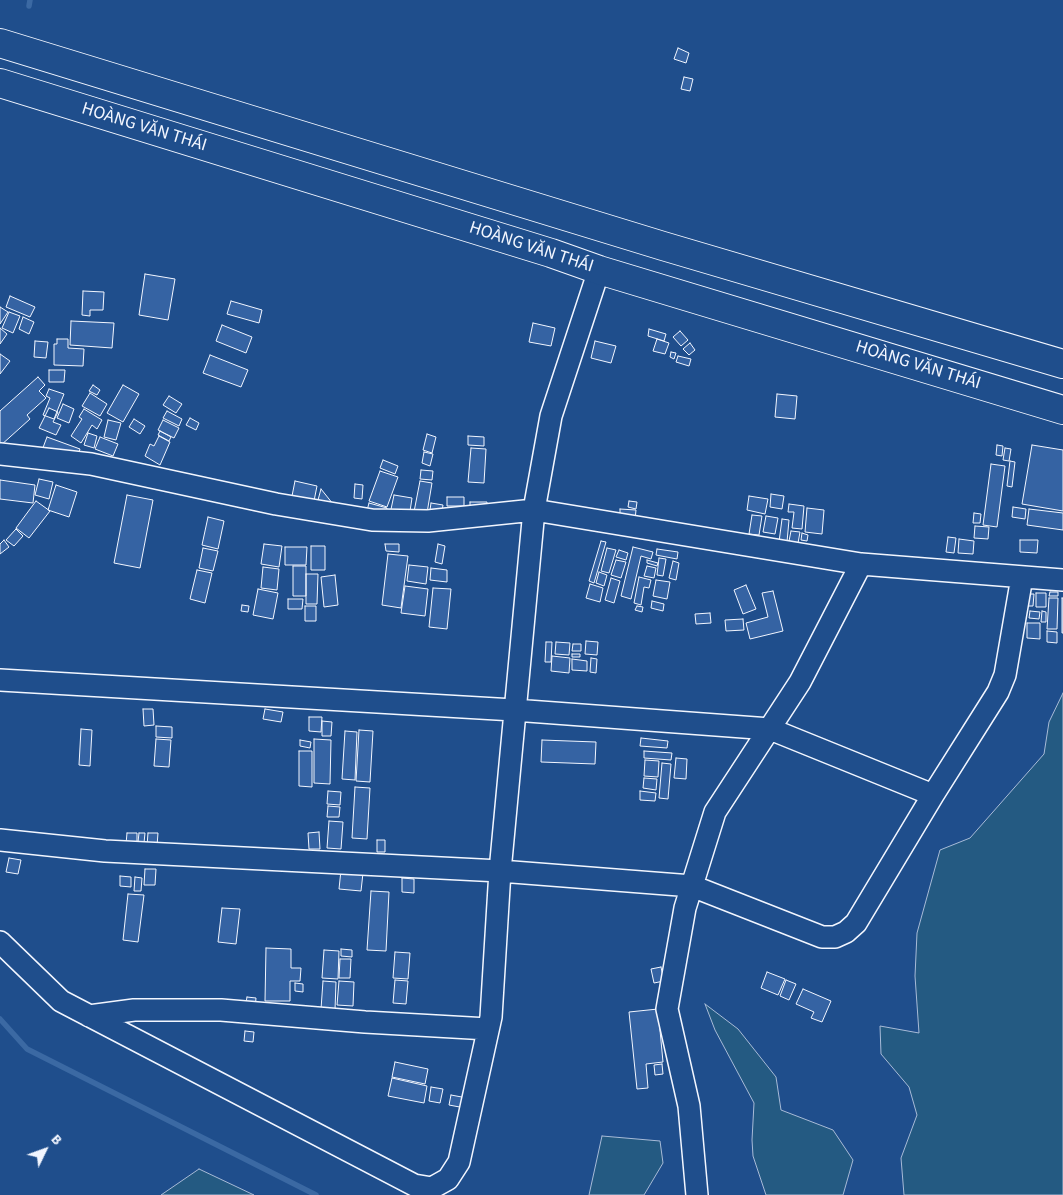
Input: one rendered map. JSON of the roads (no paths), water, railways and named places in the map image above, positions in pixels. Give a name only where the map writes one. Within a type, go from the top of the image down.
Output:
[{"type":"main road","points":[[0,44],[610,230],[1063,364]]},
{"type":"main road","name":"HOÀNG VĂN THÁI","points":[[0,83],[552,253],[599,270],[1063,410]]},
{"type":"main road","points":[[599,270],[610,230]]},
{"type":"street","points":[[0,942],[61,1001],[89,1016],[414,1185],[432,1188],[448,1179],[459,1162],[491,1017],[500,871],[534,510],[551,416],[599,270]]},
{"type":"street","points":[[0,454],[91,464],[276,504],[372,520],[428,521],[534,510],[861,564],[1063,580]]},
{"type":"street","points":[[697,1195],[689,1106],[667,1009],[685,908],[715,812],[800,682],[861,564]]},
{"type":"street","points":[[0,840],[105,851],[500,871],[692,886],[822,937],[835,937],[846,932],[856,923],[998,692],[1006,676],[1022,577]]},
{"type":"street","points":[[0,680],[514,710],[770,729],[933,795]]},
{"type":"street","points":[[89,1016],[134,1010],[221,1010],[365,1022],[488,1029]]},
{"type":"waterway","points":[[29,6],[30,0]]},
{"type":"waterway","points":[[0,1019],[27,1049],[316,1195]]}]
